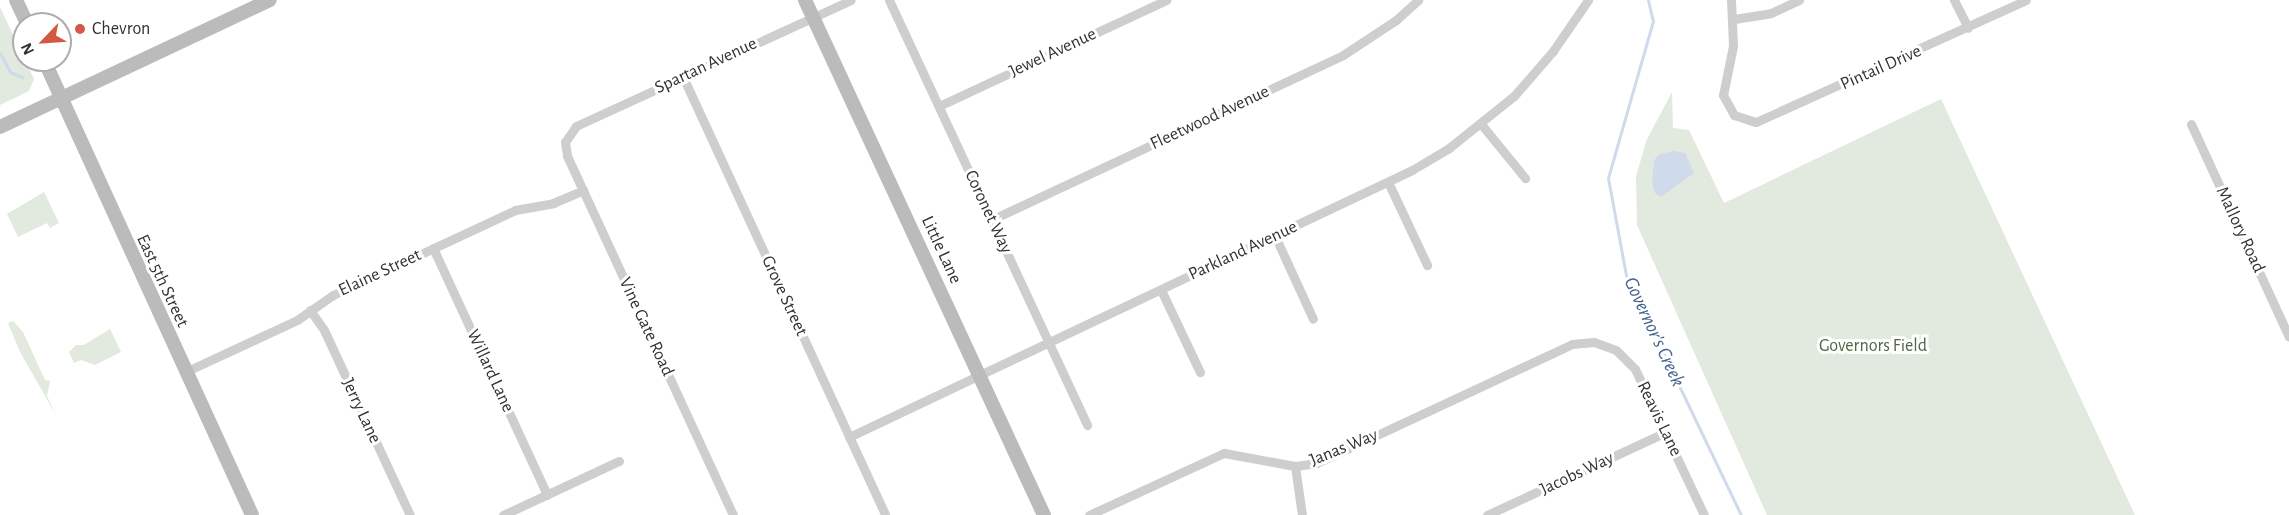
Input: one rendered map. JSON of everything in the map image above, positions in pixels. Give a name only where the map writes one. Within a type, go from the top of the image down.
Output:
[{"type":"main road","points":[[0,127],[270,0]]},
{"type":"main road","name":"Little Lane","points":[[805,0],[1044,515]]},
{"type":"main road","name":"East 5th Street","points":[[49,72],[184,372],[252,515]]},
{"type":"street","name":"Spartan Avenue","points":[[566,138],[576,126],[851,0]]},
{"type":"street","name":"Coronet Way","points":[[889,0],[1087,425]]},
{"type":"street","name":"Jewel Avenue","points":[[939,106],[1166,0]]},
{"type":"street","name":"Fleetwood Avenue","points":[[991,220],[1343,55],[1396,20],[1418,0]]},
{"type":"street","name":"Parkland Avenue","points":[[849,438],[1388,182],[1449,148],[1481,124],[1536,73],[1588,0]]},
{"type":"street","points":[[1731,0],[1734,20],[1771,13],[1799,0]]},
{"type":"street","points":[[1954,0],[1968,28]]},
{"type":"street","name":"Pintail Drive","points":[[1734,20],[1730,69],[1723,95],[1734,115],[1749,122],[1766,120],[2026,0]]},
{"type":"street","name":"Grove Street","points":[[683,77],[885,515]]},
{"type":"street","points":[[1481,124],[1525,178]]},
{"type":"street","name":"Mallory Road","points":[[2191,124],[2289,337]]},
{"type":"street","name":"Vine Gate Road","points":[[566,138],[565,152],[733,515]]},
{"type":"street","points":[[1388,182],[1427,265]]},
{"type":"street","name":"Elaine Street","points":[[184,372],[297,320],[310,310],[433,248],[522,207],[553,203],[583,190]]},
{"type":"street","points":[[1275,236],[1313,319]]},
{"type":"street","name":"Willard Lane","points":[[433,248],[547,495]]},
{"type":"street","points":[[1161,290],[1200,372]]},
{"type":"street","name":"Jerry Lane","points":[[310,310],[324,330],[410,515]]},
{"type":"street","name":"Reavis Lane","points":[[1594,342],[1616,350],[1635,369],[1704,515]]},
{"type":"street","name":"Janas Way","points":[[1089,515],[1224,453],[1294,466],[1317,463],[1572,344],[1594,342]]},
{"type":"street","name":"Jacobs Way","points":[[1488,515],[1666,432]]},
{"type":"street","points":[[503,515],[619,460]]},
{"type":"street","points":[[1294,466],[1302,515]]},
{"type":"green space","points":[[0,7],[12,32],[12,72],[31,72],[34,79],[29,91],[0,105]]},
{"type":"green space","name":"Governors Field","points":[[1672,92],[1673,128],[1689,130],[1724,203],[1941,99],[2135,515],[1767,515],[1637,225],[1636,176],[1647,139]]},
{"type":"green space","points":[[44,192],[59,223],[50,228],[47,223],[18,237],[7,214]]},
{"type":"green space","points":[[13,321],[23,332],[45,380],[50,381],[47,396],[56,415],[20,352],[8,323]]},
{"type":"green space","points":[[110,329],[121,352],[95,365],[81,360],[74,363],[69,352],[76,345],[84,345]]},
{"type":"water","points":[[1673,151],[1685,153],[1694,173],[1661,197],[1655,193],[1652,183],[1654,161],[1658,155]]},
{"type":"waterway","name":"Governor's Creek","points":[[1648,0],[1653,21],[1608,178],[1626,275],[1741,515]]},
{"type":"waterway","points":[[0,53],[10,72],[22,77]]},
{"type":"place","name":"Chevron","points":[[80,29]]}]
